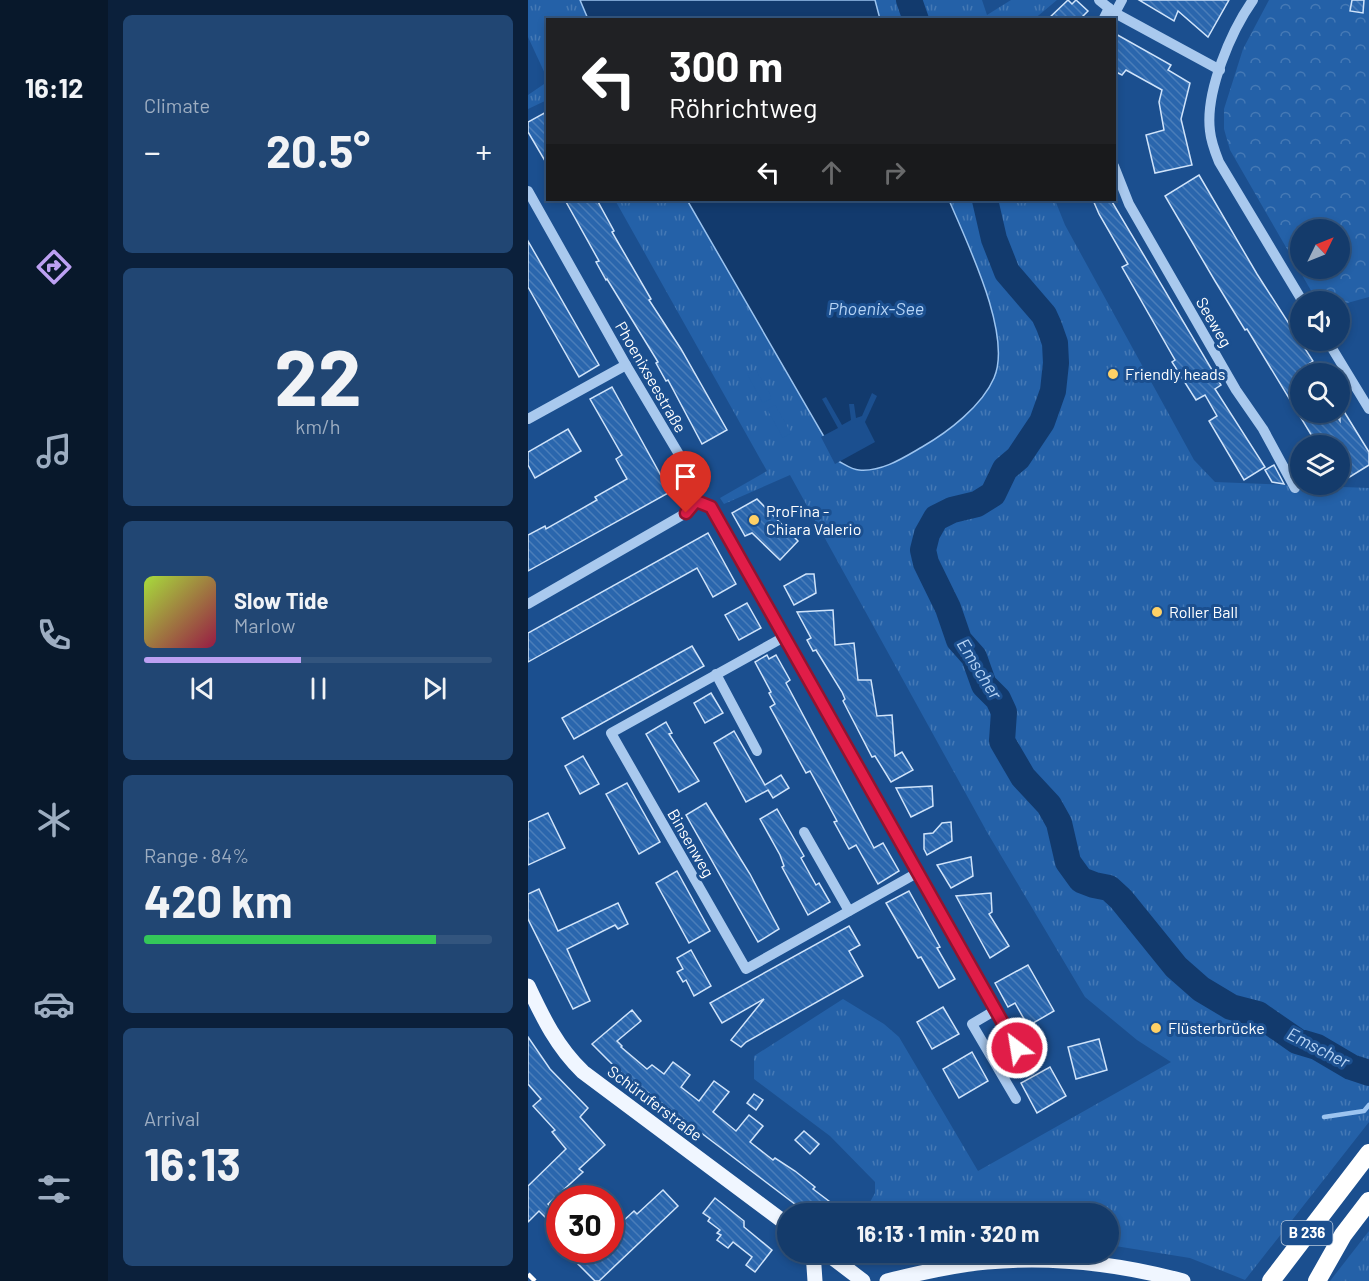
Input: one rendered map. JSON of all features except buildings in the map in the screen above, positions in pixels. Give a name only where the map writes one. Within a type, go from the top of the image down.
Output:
[{"type":"highway","name":"B 236","points":[[1276,1275],[1369,1153]]},
{"type":"highway","name":"B 236","points":[[1303,1281],[1325,1250],[1343,1235],[1365,1206]]},
{"type":"highway","points":[[1317,1281],[1343,1235]]},
{"type":"main road","name":"Schüruferstraße","points":[[528,986],[552,1036],[583,1072],[777,1217]]},
{"type":"main road","points":[[887,1281],[985,1262],[1022,1260],[1105,1265],[1154,1273],[1184,1281]]},
{"type":"main road","points":[[814,1263],[815,1281]]},
{"type":"main road","points":[[839,1263],[863,1281]]},
{"type":"street","points":[[1099,0],[1112,10],[1220,70]]},
{"type":"street","points":[[1105,18],[1122,0]]},
{"type":"street","points":[[1253,0],[1230,39],[1211,106],[1210,130],[1214,150],[1220,162],[1296,291]]},
{"type":"street","name":"Seeweg","points":[[1116,171],[1129,204],[1236,390],[1263,429],[1290,479]]},
{"type":"street","name":"Phoenixseestraße","points":[[528,191],[626,365],[696,483],[696,501]]},
{"type":"street","points":[[1334,351],[1369,409]]},
{"type":"street","points":[[528,419],[626,365]]},
{"type":"street","points":[[528,604],[686,513],[696,501],[711,507],[994,1011],[1017,1048],[994,1062]]},
{"type":"street","name":"Binsenweg","points":[[784,637],[610,734],[746,969],[917,873]]},
{"type":"street","points":[[716,674],[757,751]]},
{"type":"street","points":[[804,832],[849,911]]},
{"type":"street","points":[[994,1011],[972,1024],[1016,1099]]},
{"type":"green space","points":[[528,0],[982,0],[987,15],[1011,0],[1057,0],[1035,18],[546,18],[546,76],[528,37]]},
{"type":"green space","points":[[1269,0],[1369,0],[1369,297],[1350,302],[1350,291],[1311,291],[1304,279],[1350,279],[1350,219],[1290,219],[1290,254],[1230,150],[1224,129],[1224,109],[1243,49]]},
{"type":"green space","points":[[546,83],[546,100],[528,109],[528,95]]},
{"type":"green space","points":[[616,201],[1055,201],[1065,225],[1194,460],[1215,482],[1290,485],[1290,495],[1350,495],[1350,487],[1369,488],[1369,1122],[1245,1280],[1190,1258],[1119,1247],[1119,1203],[870,1203],[875,1193],[875,1182],[830,1136],[754,1079],[754,1056],[843,999],[884,1024],[899,1037],[978,1171],[1171,1062],[1137,1040],[1085,997],[987,832],[790,475],[724,504],[720,498],[767,471]]},
{"type":"green space","points":[[756,370],[772,398],[763,403],[747,374]]},
{"type":"green space","points":[[775,405],[791,433],[783,438],[767,409]]},
{"type":"green space","points":[[1369,1231],[1369,1281],[1330,1281]]},
{"type":"water","points":[[580,0],[875,0],[880,18],[588,18]]},
{"type":"water","name":"Phoenix-See","points":[[688,201],[949,201],[976,263],[993,314],[998,360],[994,378],[973,408],[953,426],[900,460],[884,467],[868,470],[854,469],[838,461]]},
{"type":"pier","points":[[872,393],[877,396],[865,422],[875,442],[835,464],[821,437],[838,428],[822,399],[826,397],[842,425],[851,420],[849,404],[854,404],[856,418],[862,416]]},
{"type":"waterway","name":"Emscher","points":[[909,0],[915,18]]},
{"type":"waterway","name":"Emscher","points":[[985,201],[994,239],[1007,272],[1044,315],[1049,326],[1055,343],[1056,363],[1053,391],[1042,422],[1018,458],[1005,469],[993,494],[977,504],[952,510],[936,518],[927,534],[923,550],[926,563],[948,608],[959,640],[974,657],[984,685],[998,699],[1004,712],[1002,741],[1023,777],[1049,805],[1059,823],[1068,862],[1081,880],[1109,888],[1121,899],[1176,967],[1201,989],[1231,1007],[1258,1014],[1297,1041],[1317,1047],[1351,1067],[1369,1073]]},
{"type":"waterway","points":[[1324,1117],[1364,1111],[1369,1105]]},
{"type":"railway","points":[[528,1274],[535,1281]]},
{"type":"place","name":"Friendly heads","points":[[1113,374]]},
{"type":"place","name":"ProFina - Chiara Valerio","points":[[754,520]]},
{"type":"place","name":"Roller Ball","points":[[1157,612]]},
{"type":"place","name":"Flüsterbrücke","points":[[1156,1028]]},
{"type":"route","points":[[686,513],[696,501],[711,507],[994,1011],[1017,1048]]}]
